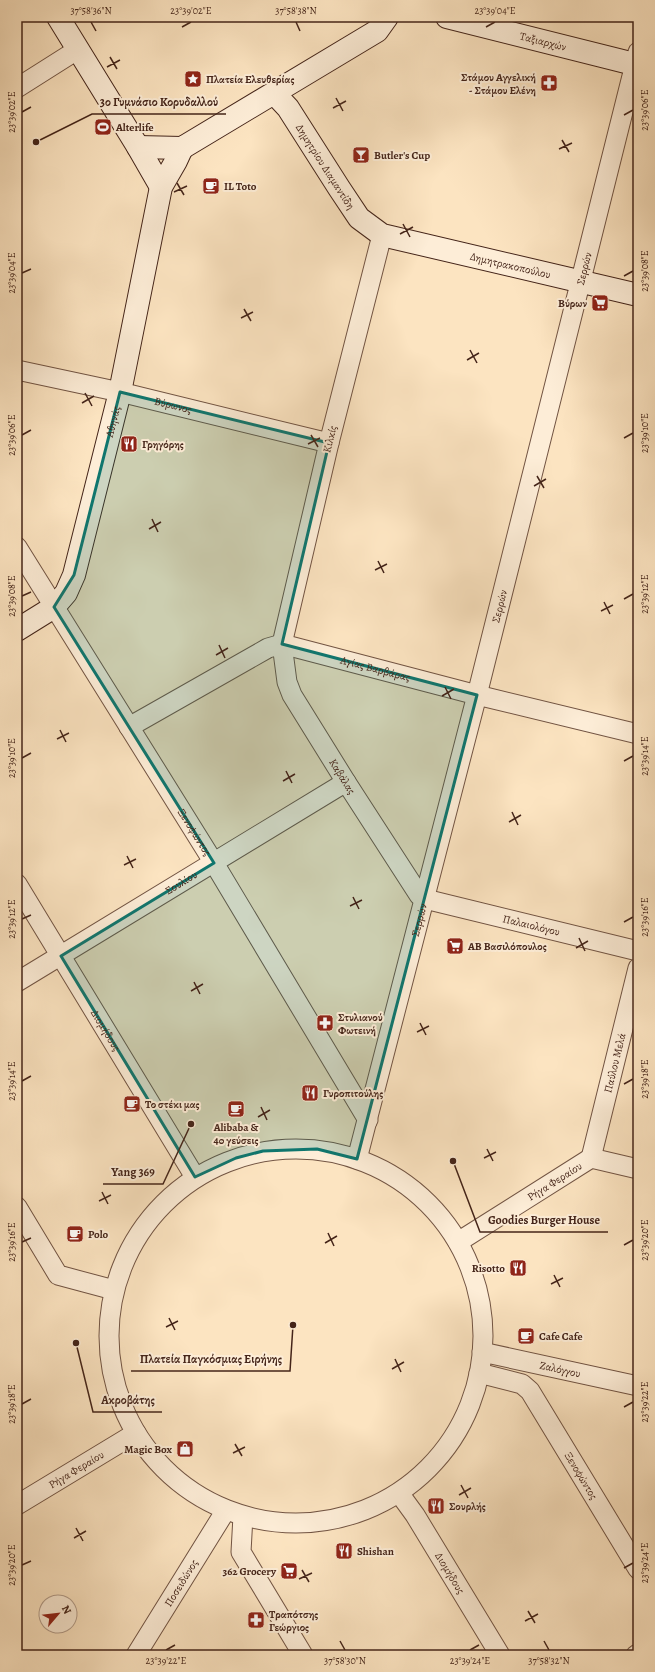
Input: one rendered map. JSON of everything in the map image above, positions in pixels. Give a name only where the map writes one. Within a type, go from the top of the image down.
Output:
[{"type":"main road","points":[[58,17],[161,187]]},
{"type":"main road","points":[[138,147],[182,148],[377,31],[387,17]]},
{"type":"main road","name":"Ταξιαρχών","points":[[448,17],[637,60]]},
{"type":"main road","name":"Δημητρίου Διαμαντίδη","points":[[274,93],[288,108],[360,218],[382,235]]},
{"type":"main road","name":"Αθηνάς","points":[[17,630],[54,608],[66,592],[74,575],[120,392],[161,187],[182,148]]},
{"type":"main road","name":"Δημητρακοπούλου","points":[[382,235],[638,295]]},
{"type":"street","points":[[17,88],[77,50]]},
{"type":"street","name":"Σερρών","points":[[357,1159],[425,899],[637,60]]},
{"type":"street","name":"Κιλκίς","points":[[282,644],[329,443],[382,235]]},
{"type":"street","name":"Βύρωνος","points":[[17,370],[120,392],[329,443]]},
{"type":"street","name":"Ξενοφώντος","points":[[17,547],[214,863],[368,1120]]},
{"type":"street","points":[[129,727],[268,648],[282,644]]},
{"type":"street","name":"Αγίας Βαρβάρας","points":[[282,644],[638,734]]},
{"type":"street","name":"Καβάλας","points":[[282,644],[287,682],[292,695],[419,895],[425,899]]},
{"type":"street","name":"Σουλίου","points":[[17,982],[346,782]]},
{"type":"street","name":"Διομήδους","points":[[17,884],[195,1177]]},
{"type":"street","name":"Παλαιολόγου","points":[[425,899],[638,951]]},
{"type":"street","name":"Παύλου Μελά","points":[[590,1158],[638,968]]},
{"type":"street","points":[[289,1148],[317,1149],[343,1154],[357,1159],[380,1168],[401,1181],[420,1196],[438,1214],[458,1242],[470,1268],[478,1295],[482,1323],[482,1352],[479,1373],[466,1414],[449,1444],[426,1471],[399,1493],[372,1507],[343,1518],[313,1523],[283,1523],[234,1513],[191,1491],[160,1465],[136,1433],[122,1406],[113,1378],[109,1349],[109,1319],[114,1290],[123,1263],[136,1237],[152,1214],[172,1194],[195,1177],[211,1168],[236,1158],[263,1151],[289,1148]]},
{"type":"street","points":[[590,1158],[638,1169]]},
{"type":"street","name":"Ρήγα Φεραίου","points":[[458,1242],[590,1158]]},
{"type":"street","points":[[17,1207],[58,1275],[114,1290]]},
{"type":"street","name":"Ζαλόγγου","points":[[482,1352],[638,1386]]},
{"type":"street","points":[[479,1373],[522,1384],[528,1362]]},
{"type":"street","name":"Ξενοφώντος","points":[[522,1384],[530,1391],[638,1569]]},
{"type":"street","name":"Ρήγα Φεραίου","points":[[17,1505],[136,1433]]},
{"type":"street","name":"Διομήδους","points":[[399,1493],[415,1515],[500,1655]]},
{"type":"street","points":[[234,1513],[241,1552],[303,1655]]},
{"type":"street","name":"Ποσειδώνος","points":[[136,1655],[234,1513]]},
{"type":"highlighted area","points":[[120,392],[329,443],[282,644],[477,695],[357,1159],[317,1149],[263,1151],[236,1158],[195,1177],[61,956],[214,863],[54,607],[74,575]]},
{"type":"place","name":"Πλατεία Ελευθερίας","points":[[193,79]]},
{"type":"place","name":"Στάμου Αγγελική - Στάμου Ελένη","points":[[549,83]]},
{"type":"place","name":"Alterlife","points":[[103,127]]},
{"type":"place","name":"3ο Γυμνάσιο Κορυδαλλού","points":[[36,142]]},
{"type":"place","name":"Butler's Cup","points":[[361,155]]},
{"type":"place","name":"IL Toto","points":[[211,186]]},
{"type":"place","name":"Βύρων","points":[[600,303]]},
{"type":"place","name":"Γρηγόρης","points":[[129,444]]},
{"type":"place","name":"ΑΒ Βασιλόπουλος","points":[[455,946]]},
{"type":"place","name":"Στυλιανού Φωτεινή","points":[[325,1023]]},
{"type":"place","name":"Γυροπιτούλης","points":[[310,1093]]},
{"type":"place","name":"Το στέκι μας","points":[[132,1104]]},
{"type":"place","name":"Alibaba & 40 γεύσεις","points":[[236,1109]]},
{"type":"place","name":"Yang 369","points":[[191,1124]]},
{"type":"place","name":"Goodies Burger House","points":[[453,1161]]},
{"type":"place","name":"Polo","points":[[75,1234]]},
{"type":"place","name":"Risotto","points":[[518,1268]]},
{"type":"place","name":"Πλατεία Παγκόσμιας Ειρήνης","points":[[293,1325]]},
{"type":"place","name":"Cafe Cafe","points":[[526,1336]]},
{"type":"place","name":"Ακροβάτης","points":[[76,1343]]},
{"type":"place","name":"Magic Box","points":[[185,1449]]},
{"type":"place","name":"Σουρλής","points":[[436,1506]]},
{"type":"place","name":"Shishan","points":[[344,1551]]},
{"type":"place","name":"362 Grocery","points":[[289,1571]]},
{"type":"place","name":"Τραπότσης Γεώργιος","points":[[256,1620]]}]
